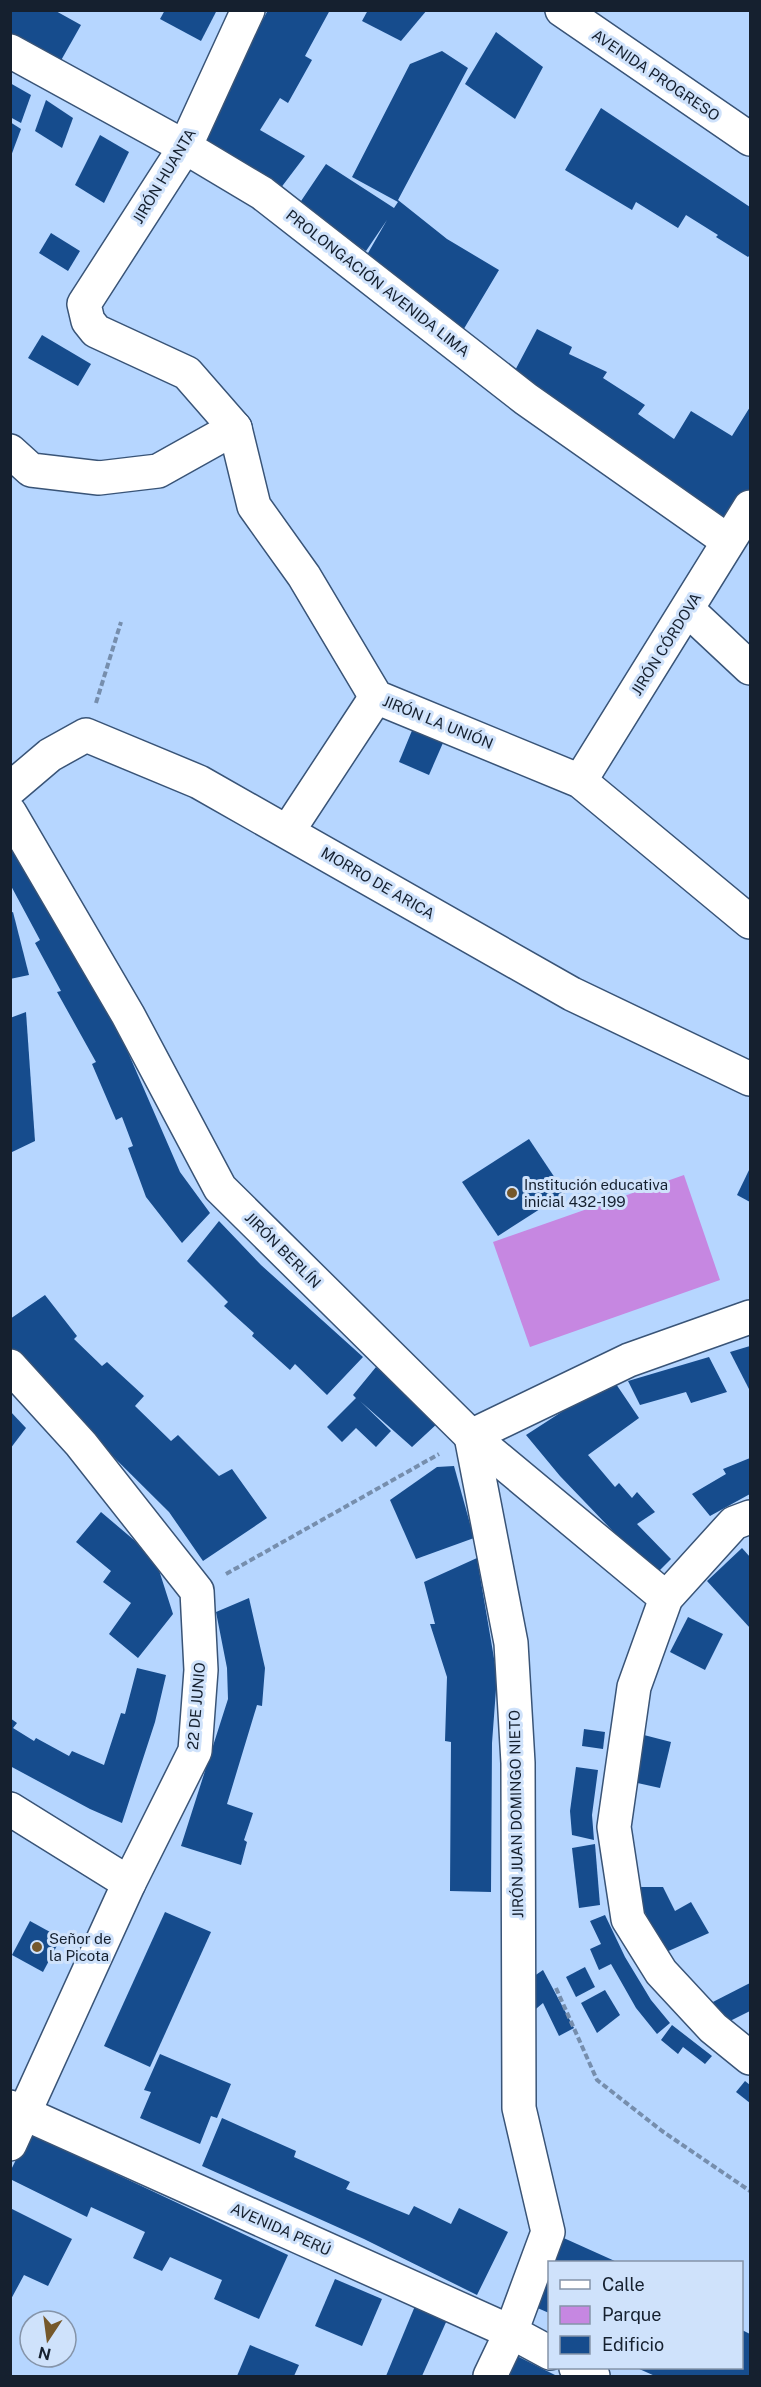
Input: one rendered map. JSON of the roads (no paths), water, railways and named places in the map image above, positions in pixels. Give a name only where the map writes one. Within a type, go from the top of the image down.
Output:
[{"type":"street","name":"JIRÓN HUANTA","points":[[84,304],[185,147],[248,10]]},
{"type":"street","name":"AVENIDA PROGRESO","points":[[562,10],[750,139]]},
{"type":"street","name":"PROLONGACIÓN AVENIDA LIMA","points":[[10,51],[185,147],[262,193],[526,399],[728,541]]},
{"type":"street","name":"JIRÓN LA UNIÓN","points":[[84,304],[88,321],[96,331],[187,373],[235,428],[254,506],[304,576],[376,697],[580,781],[750,922]]},
{"type":"street","points":[[10,451],[31,470],[99,478],[158,471],[235,428]]},
{"type":"street","name":"JIRÓN CÓRDOVA","points":[[580,781],[750,507]]},
{"type":"street","points":[[688,610],[750,669]]},
{"type":"street","points":[[288,831],[376,697]]},
{"type":"street","name":"MORRO DE ARICA","points":[[10,789],[50,755],[86,735],[199,782],[572,994],[749,1071]]},
{"type":"street","name":"JIRÓN BERLÍN","points":[[10,813],[128,1015],[220,1188],[471,1436],[666,1598]]},
{"type":"street","points":[[471,1436],[629,1360],[750,1317]]},
{"type":"street","name":"22 DE JUNIO","points":[[10,1366],[81,1444],[197,1591],[201,1670],[195,1751],[17,2110],[10,2144]]},
{"type":"street","name":"JIRÓN JUAN DOMINGO NIETO","points":[[471,1436],[511,1643],[518,1763],[519,2108],[548,2232],[511,2332],[490,2376]]},
{"type":"street","points":[[745,1526],[666,1598],[634,1687],[614,1827],[628,1919],[661,1972],[713,2028],[750,2058]]},
{"type":"street","points":[[10,1809],[129,1882]]},
{"type":"street","name":"AVENIDA PERÚ","points":[[17,2110],[511,2332],[548,2352]]},
{"type":"place","name":"Institución educativa inicial 432-199","points":[[512,1193]]},
{"type":"place","name":"Señor de la Picota","points":[[37,1947]]}]
